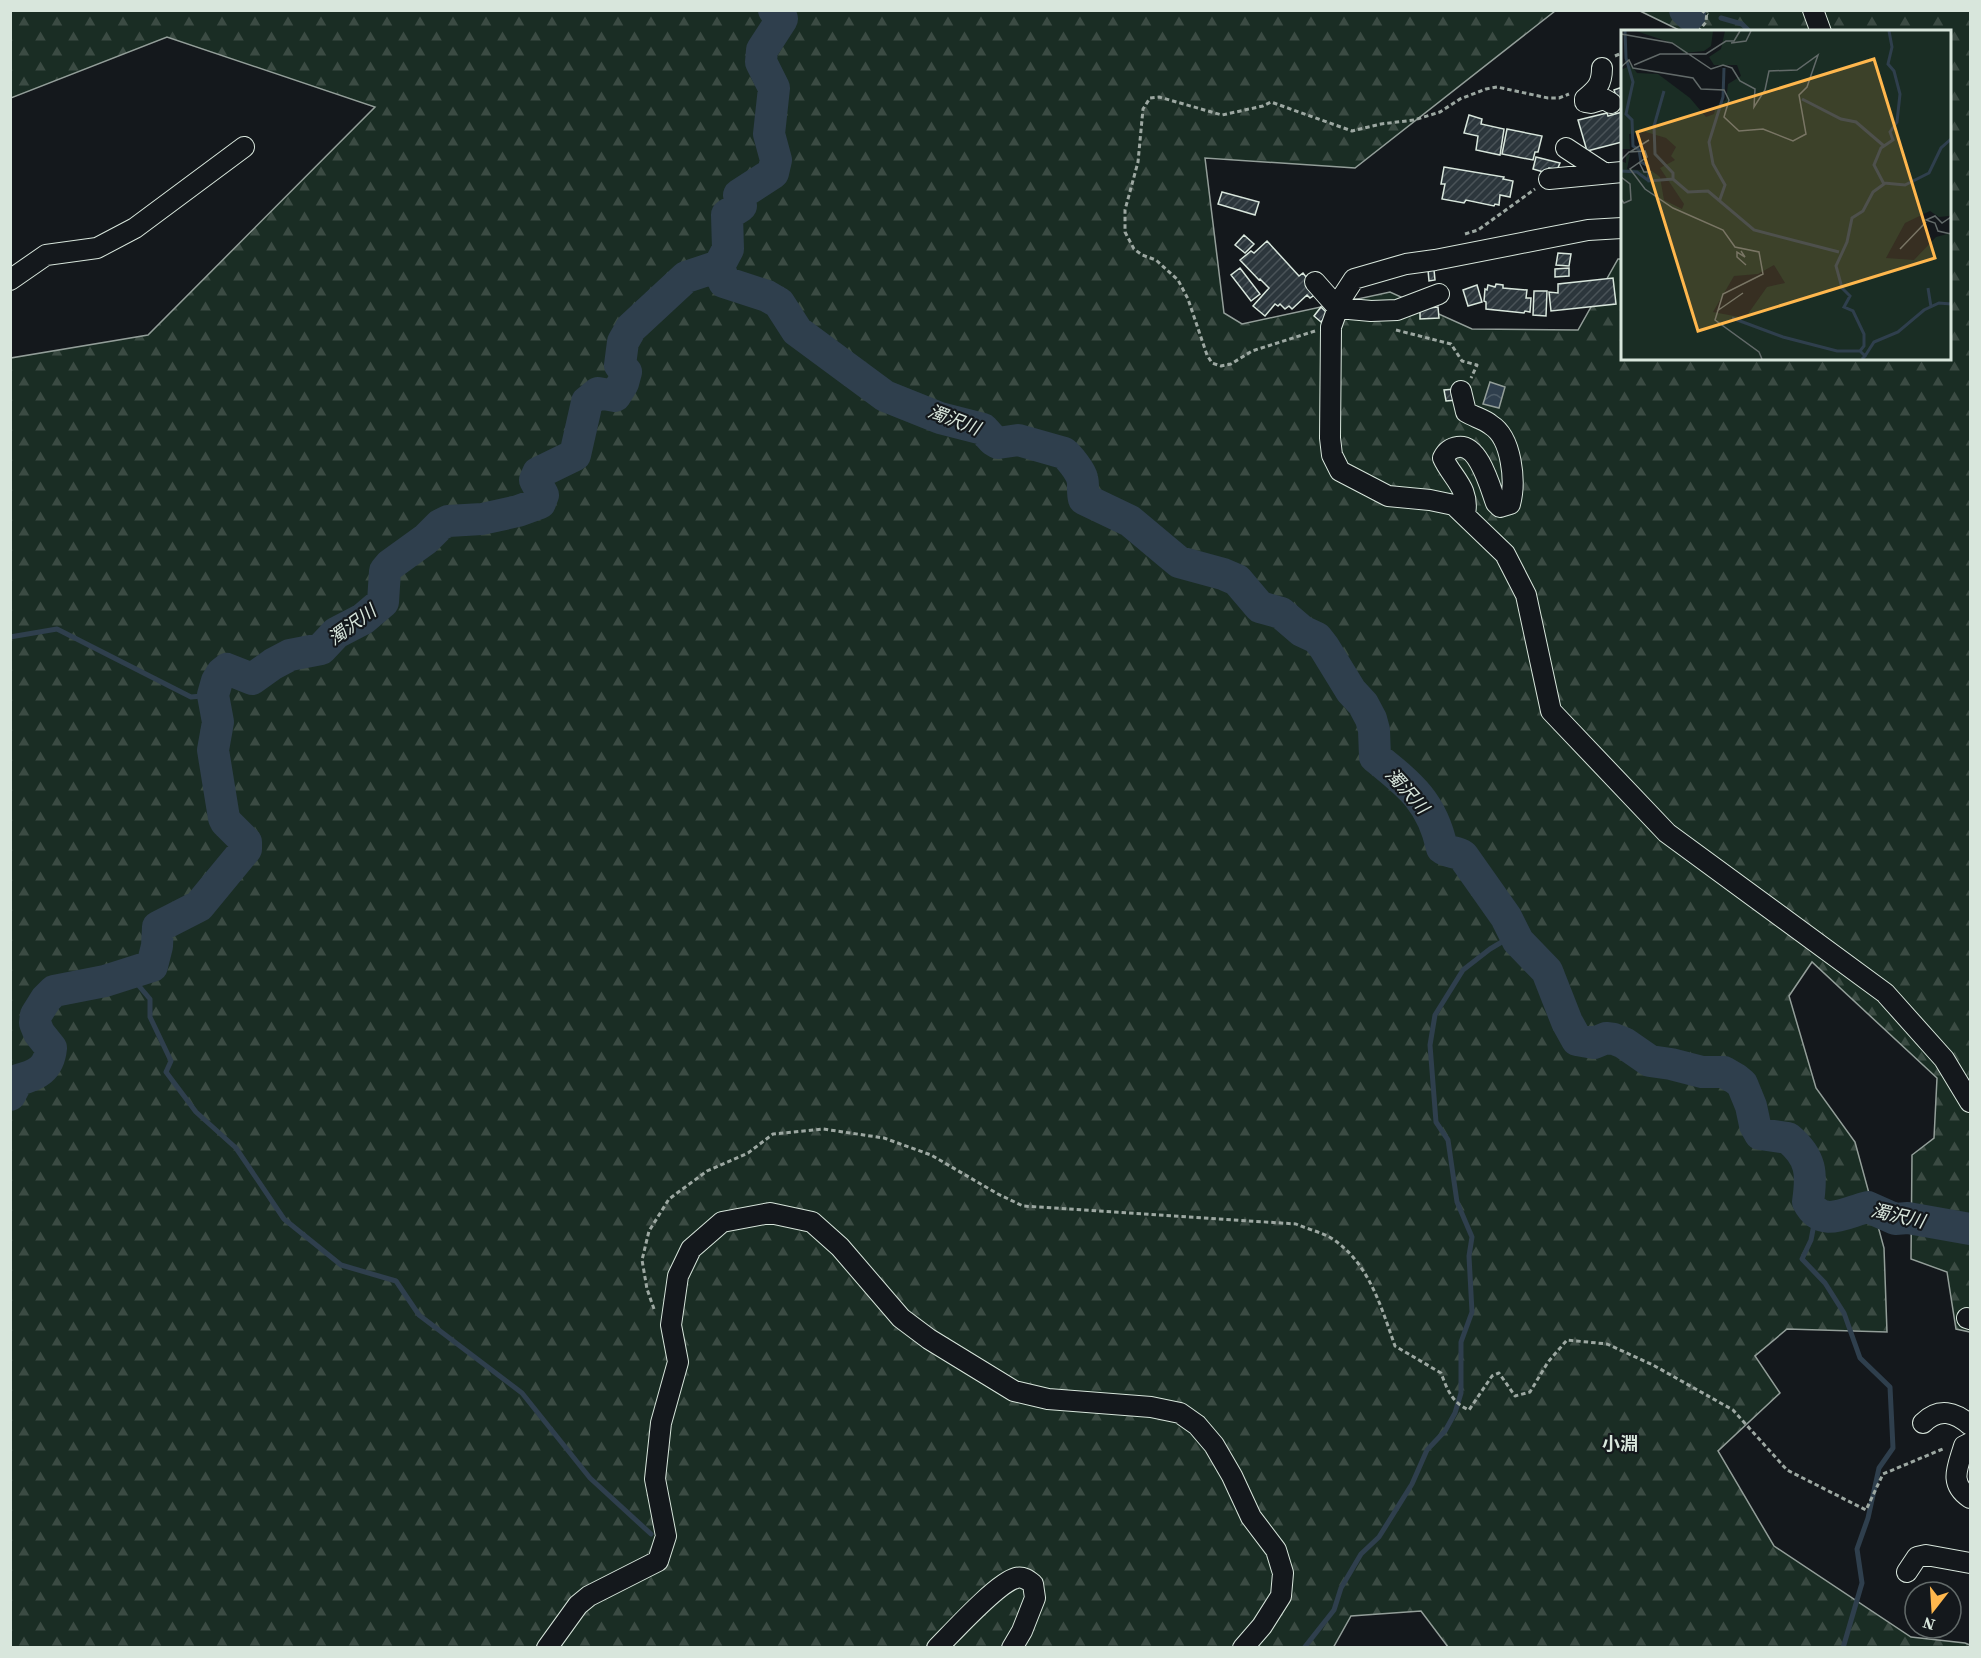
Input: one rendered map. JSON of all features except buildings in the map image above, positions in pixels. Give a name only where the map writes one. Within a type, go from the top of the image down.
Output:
[{"type":"street","points":[[1813,10],[1820,30]]},
{"type":"street","points":[[1602,68],[1602,81],[1597,89],[1585,99],[1585,102],[1591,103],[1604,99],[1611,103]]},
{"type":"street","points":[[10,280],[46,255],[97,248],[135,228],[244,147]]},
{"type":"street","points":[[1566,148],[1613,173]]},
{"type":"street","points":[[1549,179],[1613,173]]},
{"type":"street","points":[[1621,228],[1588,230],[1406,264],[1354,279],[1341,299],[1331,327],[1330,438],[1332,455],[1340,471],[1388,495],[1454,505],[1505,554],[1526,596],[1551,711],[1667,833],[1885,993],[1944,1059],[1971,1102]]},
{"type":"street","points":[[1314,282],[1338,308],[1371,311],[1397,310],[1439,294]]},
{"type":"street","points":[[1461,391],[1466,412],[1492,425],[1499,434],[1507,449],[1513,469],[1510,504],[1500,507],[1496,503],[1479,459],[1469,450],[1461,447],[1446,453],[1443,458],[1445,463],[1458,478],[1464,495],[1465,514]]},
{"type":"street","points":[[547,1647],[578,1605],[589,1596],[658,1561],[666,1536],[655,1479],[661,1423],[678,1362],[671,1325],[678,1276],[691,1249],[722,1222],[770,1213],[812,1222],[840,1247],[901,1317],[929,1339],[1014,1391],[1048,1399],[1151,1407],[1180,1413],[1197,1425],[1214,1445],[1232,1476],[1251,1517],[1276,1550],[1283,1573],[1281,1596],[1262,1626],[1243,1647]]},
{"type":"street","points":[[1923,1423],[1930,1416],[1952,1413],[1971,1425]]},
{"type":"street","points":[[1968,1444],[1956,1478],[1962,1492],[1971,1498]]},
{"type":"street","points":[[1907,1572],[1917,1557],[1926,1555],[1971,1563]]},
{"type":"street","points":[[937,1647],[994,1592],[1016,1578],[1026,1578],[1033,1584],[1035,1598],[1022,1631],[1012,1647]]},
{"type":"path","points":[[1700,30],[1706,22],[1707,13],[1701,10]]},
{"type":"path","points":[[1602,68],[1621,53]]},
{"type":"path","points":[[1331,327],[1252,351],[1231,364],[1221,366],[1212,363],[1207,355],[1188,299],[1178,280],[1156,260],[1134,249],[1125,232],[1125,210],[1138,162],[1143,109],[1150,98],[1159,98],[1222,115],[1263,106],[1271,102],[1352,131],[1381,124],[1414,120],[1440,112],[1460,99],[1486,88],[1497,87],[1548,98],[1559,98],[1575,92]]},
{"type":"path","points":[[1457,237],[1478,230],[1549,179]]},
{"type":"path","points":[[1391,329],[1451,344],[1462,361],[1477,365],[1461,391]]},
{"type":"path","points":[[671,1325],[656,1314],[647,1289],[642,1260],[650,1231],[669,1199],[707,1171],[748,1153],[773,1134],[823,1129],[884,1138],[931,1155],[1023,1206],[1296,1224],[1331,1238],[1361,1265],[1379,1301],[1395,1346],[1441,1373],[1448,1393],[1461,1406],[1469,1410],[1492,1376],[1499,1373],[1515,1396],[1530,1392],[1548,1362],[1567,1340],[1607,1344],[1653,1365],[1733,1410],[1787,1470],[1866,1510],[1883,1474],[1948,1447],[1968,1444]]},
{"type":"green space","points":[[11,11],[1555,11],[1355,168],[1205,158],[1224,313],[1242,324],[1390,292],[1472,329],[1578,330],[1618,259],[1621,259],[1621,360],[1951,360],[1951,30],[1679,30],[1640,11],[1970,11],[1970,1332],[1956,1329],[1947,1272],[1911,1259],[1912,1155],[1934,1138],[1937,1078],[1812,962],[1789,996],[1816,1088],[1855,1142],[1884,1248],[1887,1332],[1787,1329],[1755,1356],[1780,1393],[1718,1451],[1774,1546],[1903,1632],[1903,1640],[1938,1640],[1965,1643],[1970,1647],[1448,1647],[1421,1611],[1351,1616],[1333,1648],[11,1647],[11,358],[148,335],[375,107],[167,37],[11,98]]},
{"type":"water","points":[[1490,382],[1505,387],[1499,408],[1483,404]]},
{"type":"waterway","name":"濁沢川","points":[[774,10],[782,19],[762,50],[761,62],[774,88],[769,134],[776,160],[773,173],[739,195],[741,206],[727,215],[728,249],[719,266],[724,282],[767,296],[779,303],[797,331],[885,396],[940,418],[983,429],[998,443],[1018,440],[1064,453],[1081,475],[1084,499],[1130,521],[1179,562],[1237,580],[1260,607],[1281,613],[1302,631],[1317,638],[1371,719],[1374,730],[1375,757],[1418,796],[1432,818],[1442,848],[1463,856],[1506,917],[1518,941],[1547,971],[1567,1022],[1577,1040],[1594,1043],[1606,1038],[1614,1039],[1624,1043],[1650,1061],[1702,1072],[1724,1072],[1736,1079],[1742,1084],[1760,1134],[1788,1138],[1802,1152],[1810,1175],[1808,1202],[1820,1215],[1835,1217],[1868,1207],[1895,1219],[1908,1218],[1970,1229]]},
{"type":"waterway","points":[[1685,10],[1690,15]]},
{"type":"waterway","points":[[1721,18],[1742,24],[1748,30]]},
{"type":"waterway","name":"濁沢川","points":[[10,1095],[18,1080],[41,1070],[48,1061],[51,1048],[39,1033],[35,1023],[36,1015],[46,999],[54,991],[105,981],[152,966],[157,946],[158,927],[199,906],[246,849],[246,842],[224,818],[213,750],[218,722],[213,695],[222,673],[227,669],[252,679],[290,655],[321,649],[336,633],[363,619],[383,602],[385,571],[440,525],[448,521],[482,519],[518,511],[540,503],[543,495],[535,480],[538,473],[575,455],[587,402],[598,393],[615,396],[623,383],[626,372],[620,365],[623,342],[631,328],[686,277],[719,266]]},
{"type":"waterway","points":[[10,637],[57,629],[191,697],[213,695]]},
{"type":"waterway","points":[[1304,1648],[1334,1610],[1341,1588],[1361,1554],[1379,1537],[1412,1484],[1427,1450],[1445,1431],[1455,1413],[1461,1393],[1461,1342],[1472,1312],[1469,1256],[1472,1237],[1457,1202],[1448,1140],[1436,1122],[1430,1045],[1435,1015],[1463,970],[1490,949],[1515,934]]},
{"type":"waterway","points":[[128,973],[150,999],[150,1017],[171,1061],[166,1072],[196,1112],[236,1148],[284,1219],[341,1265],[396,1281],[419,1315],[522,1393],[590,1478],[651,1534]]},
{"type":"waterway","points":[[1816,1214],[1811,1240],[1802,1259],[1825,1283],[1844,1313],[1860,1358],[1890,1387],[1893,1448],[1879,1468],[1868,1518],[1857,1549],[1862,1583],[1843,1648]]},
{"type":"district","name":"小淵","points":[[1620,1444]]}]
